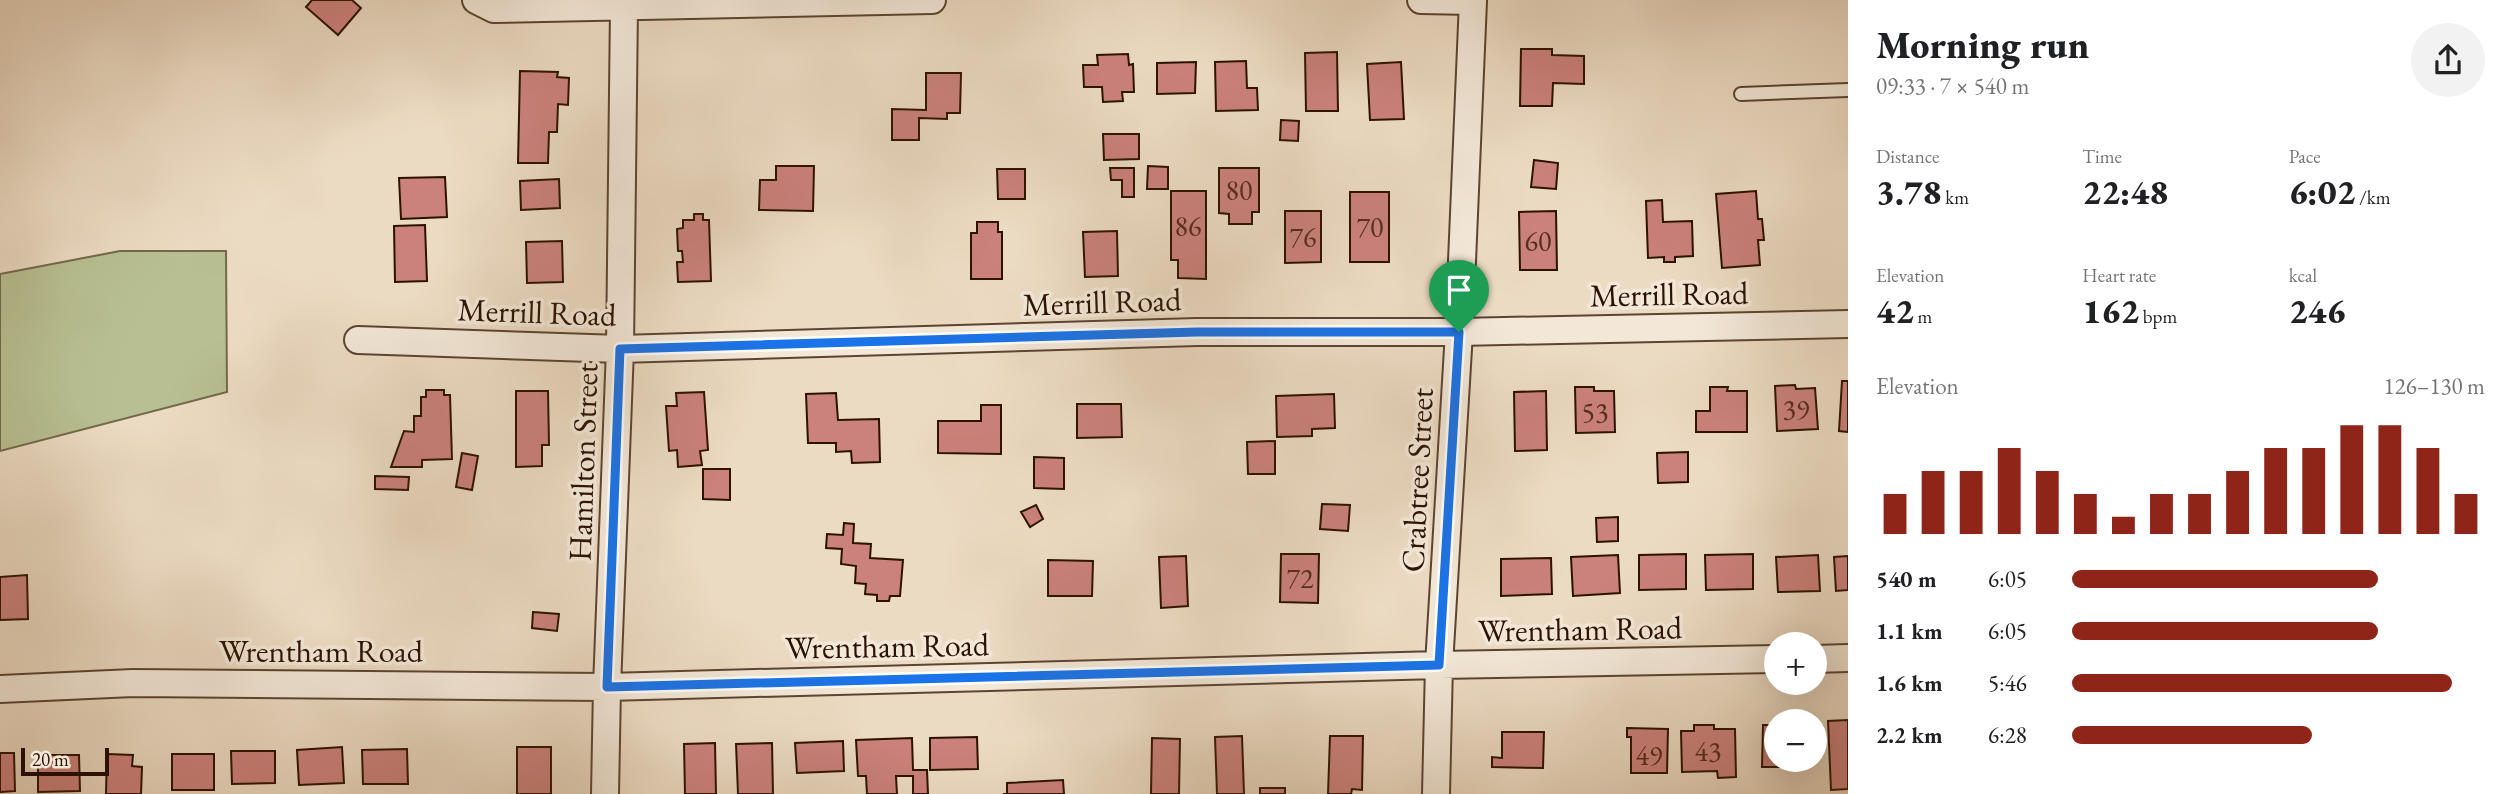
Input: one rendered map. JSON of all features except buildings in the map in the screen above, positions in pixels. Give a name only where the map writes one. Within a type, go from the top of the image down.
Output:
[{"type":"street","points":[[476,0],[494,9],[932,0]]},
{"type":"street","points":[[1421,0],[1473,1]]},
{"type":"street","name":"Crabtree Street","points":[[1436,794],[1439,665],[1459,332],[1473,1]]},
{"type":"street","name":"Hamilton Street","points":[[605,794],[620,349],[624,7]]},
{"type":"street","name":"Merrill Road","points":[[358,340],[620,349],[1197,332],[1459,332],[1848,324]]},
{"type":"street","points":[[1827,659],[1848,658]]},
{"type":"street","name":"Wrentham Road","points":[[0,689],[133,683],[607,687],[1764,659]]},
{"type":"lane","points":[[1741,94],[1848,90]]},
{"type":"green space","points":[[120,251],[226,251],[227,392],[0,451],[0,274]]},
{"type":"route","points":[[1197,332],[1459,332],[1439,665],[607,687],[620,349],[1197,332]]}]
